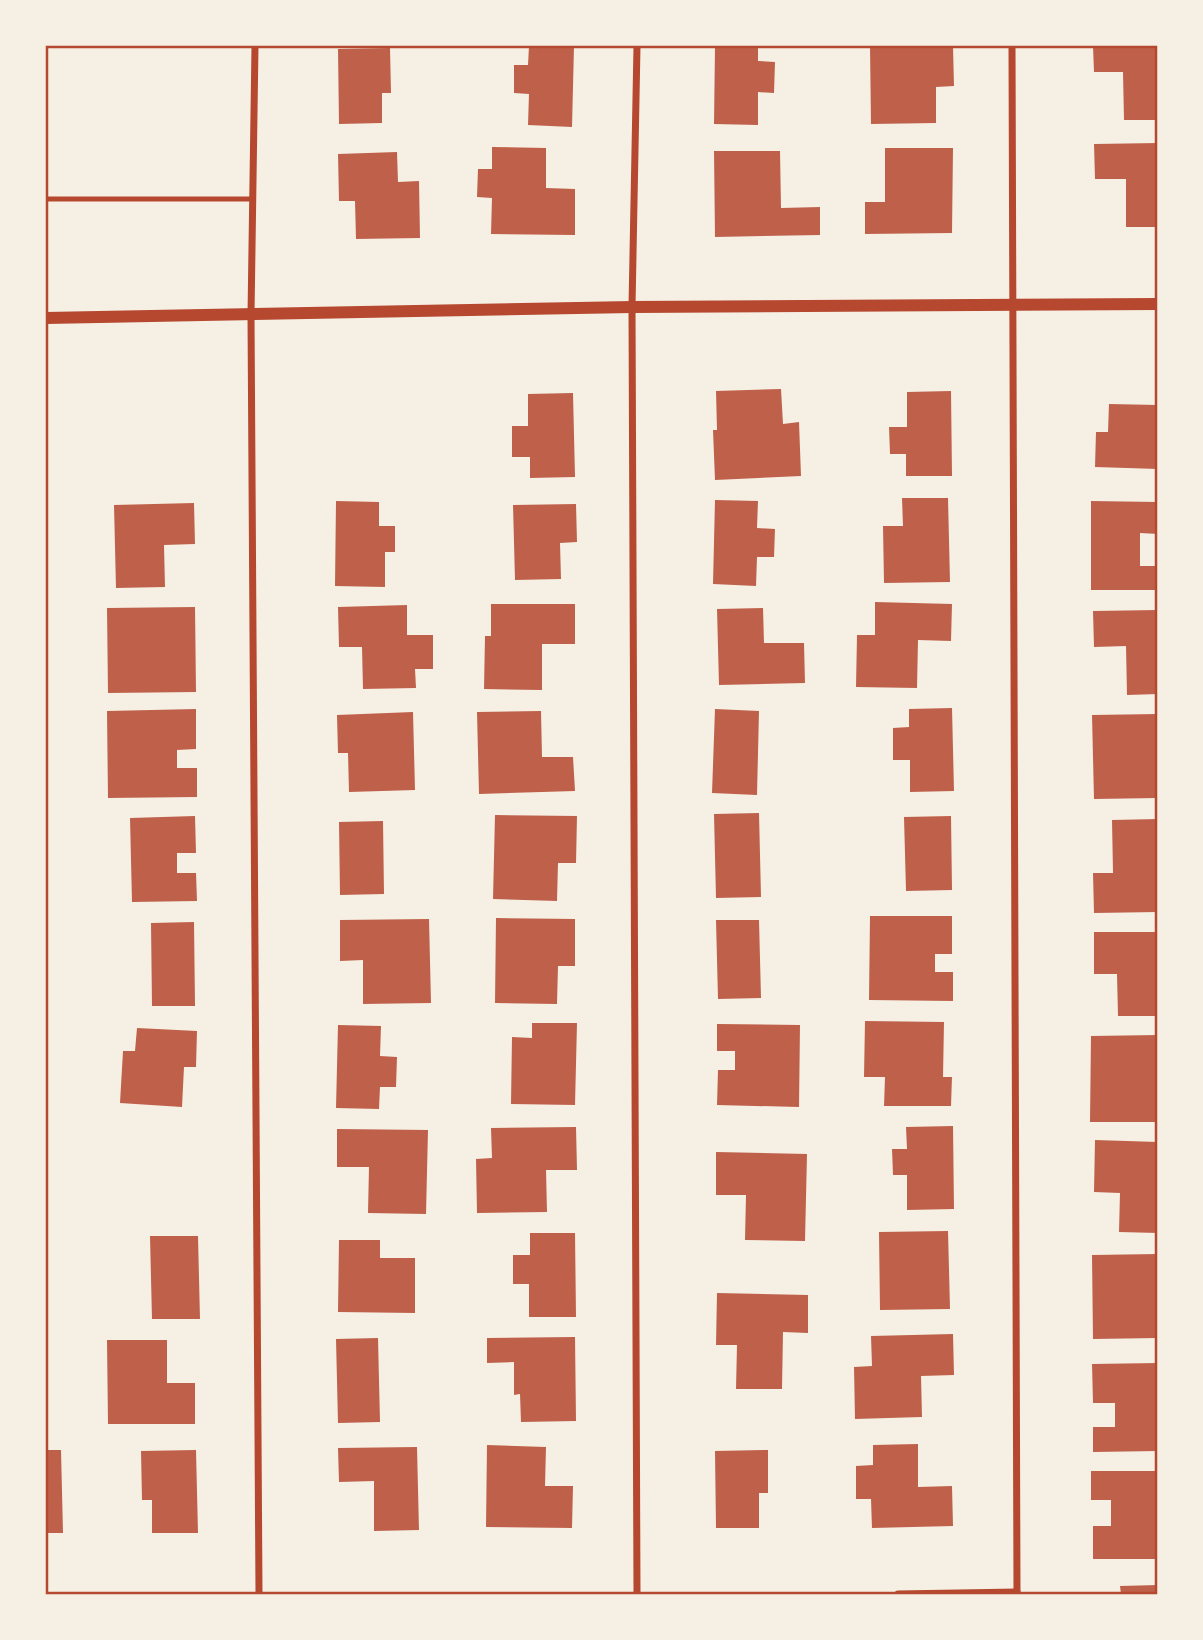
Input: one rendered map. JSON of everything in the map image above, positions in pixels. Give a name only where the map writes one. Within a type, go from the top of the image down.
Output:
[{"type":"street","points":[[255,46],[251,315],[258,1594]]},
{"type":"street","points":[[637,46],[632,307],[637,1594]]},
{"type":"street","points":[[898,1594],[1017,1593],[1012,46]]},
{"type":"street","points":[[46,318],[632,307],[1157,304]]},
{"type":"lane","points":[[46,199],[253,198]]},
{"type":"building","points":[[529,46],[574,46],[572,127],[528,125],[529,94],[514,93],[514,65],[528,65]]},
{"type":"building","points":[[715,46],[758,46],[758,61],[775,62],[774,93],[758,92],[758,125],[714,124]]},
{"type":"building","points":[[870,46],[953,46],[954,86],[936,87],[936,123],[871,124]]},
{"type":"building","points":[[1093,46],[1158,46],[1158,120],[1124,120],[1123,72],[1094,72]]},
{"type":"building","points":[[390,48],[391,93],[382,93],[382,123],[339,124],[338,49]]},
{"type":"building","points":[[1158,143],[1158,227],[1126,227],[1126,179],[1095,179],[1094,144]]},
{"type":"building","points":[[492,147],[546,148],[546,188],[575,189],[575,235],[491,234],[492,198],[477,197],[478,169],[492,169]]},
{"type":"building","points":[[885,148],[953,148],[952,233],[865,234],[865,202],[885,202]]},
{"type":"building","points":[[714,151],[780,151],[781,208],[820,207],[820,235],[715,237]]},
{"type":"building","points":[[397,152],[398,182],[419,181],[420,238],[356,239],[355,201],[339,201],[338,154]]},
{"type":"building","points":[[781,389],[783,424],[799,422],[801,476],[715,480],[713,430],[717,430],[716,391]]},
{"type":"building","points":[[951,391],[952,476],[906,476],[906,454],[890,454],[889,427],[907,427],[907,392]]},
{"type":"building","points":[[573,393],[575,477],[530,478],[530,457],[512,457],[512,426],[528,426],[528,394]]},
{"type":"building","points":[[1109,404],[1158,405],[1158,469],[1095,467],[1096,432],[1108,432]]},
{"type":"building","points":[[902,498],[948,498],[950,582],[884,583],[883,526],[903,526]]},
{"type":"building","points":[[715,500],[758,501],[757,528],[775,529],[774,557],[757,557],[756,586],[713,584]]},
{"type":"building","points":[[336,501],[379,502],[379,526],[395,526],[395,552],[385,552],[385,587],[335,586]]},
{"type":"building","points":[[1091,501],[1158,502],[1158,534],[1140,533],[1140,566],[1157,566],[1157,590],[1091,590]]},
{"type":"building","points":[[194,503],[195,544],[164,545],[165,587],[116,588],[114,505]]},
{"type":"building","points":[[576,504],[577,542],[560,543],[561,579],[515,580],[513,505]]},
{"type":"building","points":[[875,602],[952,604],[951,641],[918,640],[917,688],[856,687],[857,635],[875,635]]},
{"type":"building","points":[[491,604],[575,604],[575,644],[542,644],[542,690],[484,689],[485,636],[491,636]]},
{"type":"building","points":[[407,605],[407,635],[433,635],[433,669],[415,669],[416,688],[363,689],[362,647],[339,647],[338,607]]},
{"type":"building","points":[[195,607],[196,692],[108,693],[107,608]]},
{"type":"building","points":[[763,608],[764,643],[804,643],[805,683],[719,685],[717,609]]},
{"type":"building","points":[[1158,610],[1158,694],[1127,695],[1126,646],[1094,647],[1093,611]]},
{"type":"building","points":[[952,708],[954,791],[910,792],[910,760],[893,760],[893,728],[909,727],[909,709]]},
{"type":"building","points":[[196,709],[196,749],[177,750],[177,768],[197,768],[197,797],[108,798],[107,711]]},
{"type":"building","points":[[715,709],[759,711],[757,795],[712,793]]},
{"type":"building","points":[[541,711],[542,757],[573,757],[575,791],[479,794],[477,712]]},
{"type":"building","points":[[413,712],[415,790],[349,792],[348,753],[338,753],[337,715]]},
{"type":"building","points":[[1158,714],[1158,798],[1094,799],[1092,715]]},
{"type":"building","points":[[759,813],[761,897],[716,898],[714,814]]},
{"type":"building","points":[[495,815],[577,816],[576,863],[558,863],[557,901],[493,899]]},
{"type":"building","points":[[195,816],[196,853],[177,853],[177,873],[196,873],[197,901],[132,902],[130,818]]},
{"type":"building","points":[[951,816],[952,890],[906,891],[904,817]]},
{"type":"building","points":[[1158,819],[1158,912],[1094,913],[1093,873],[1113,873],[1112,820]]},
{"type":"building","points":[[383,821],[384,894],[340,895],[339,822]]},
{"type":"building","points":[[870,916],[952,916],[952,954],[935,954],[935,972],[953,972],[953,1001],[869,1000]]},
{"type":"building","points":[[496,918],[575,919],[575,966],[558,966],[557,1004],[495,1003]]},
{"type":"building","points":[[429,919],[431,1003],[363,1004],[363,960],[340,961],[340,920]]},
{"type":"building","points":[[716,920],[759,920],[761,998],[718,999]]},
{"type":"building","points":[[194,922],[195,1006],[152,1006],[151,923]]},
{"type":"building","points":[[1094,932],[1158,932],[1158,1016],[1118,1016],[1117,974],[1094,974]]},
{"type":"building","points":[[865,1021],[944,1022],[943,1077],[952,1077],[951,1106],[884,1106],[885,1077],[864,1077]]},
{"type":"building","points":[[532,1023],[577,1023],[575,1105],[511,1104],[512,1037],[532,1038]]},
{"type":"building","points":[[717,1024],[800,1025],[799,1107],[717,1105],[718,1070],[735,1070],[735,1051],[717,1051]]},
{"type":"building","points":[[338,1025],[381,1026],[380,1056],[397,1057],[396,1087],[380,1087],[379,1109],[336,1108]]},
{"type":"building","points":[[137,1028],[197,1031],[196,1067],[184,1067],[182,1107],[120,1103],[123,1051],[135,1051]]},
{"type":"building","points":[[1158,1035],[1158,1122],[1090,1122],[1091,1036]]},
{"type":"building","points":[[953,1126],[954,1209],[907,1210],[907,1175],[893,1175],[892,1149],[907,1149],[906,1127]]},
{"type":"building","points":[[576,1127],[577,1170],[546,1170],[547,1212],[477,1213],[476,1159],[492,1158],[491,1128]]},
{"type":"building","points":[[337,1129],[428,1130],[426,1214],[368,1213],[369,1167],[337,1167]]},
{"type":"building","points":[[1095,1140],[1158,1142],[1158,1233],[1119,1232],[1120,1193],[1094,1192]]},
{"type":"building","points":[[716,1152],[807,1154],[805,1241],[745,1240],[746,1195],[716,1195]]},
{"type":"building","points":[[948,1231],[950,1309],[880,1310],[879,1232]]},
{"type":"building","points":[[530,1233],[575,1233],[576,1317],[529,1317],[529,1284],[513,1284],[513,1255],[530,1255]]},
{"type":"building","points":[[150,1236],[198,1236],[200,1319],[152,1319]]},
{"type":"building","points":[[339,1240],[380,1240],[380,1258],[415,1258],[415,1313],[338,1312]]},
{"type":"building","points":[[1158,1254],[1158,1338],[1093,1339],[1092,1255]]},
{"type":"building","points":[[717,1293],[808,1295],[808,1333],[783,1332],[782,1389],[736,1389],[737,1345],[716,1345]]},
{"type":"building","points":[[953,1334],[954,1375],[921,1376],[922,1417],[855,1419],[854,1367],[872,1366],[871,1336]]},
{"type":"building","points":[[575,1337],[576,1421],[521,1422],[520,1394],[514,1395],[514,1362],[487,1363],[487,1338]]},
{"type":"building","points":[[378,1338],[380,1422],[338,1423],[336,1339]]},
{"type":"building","points":[[107,1340],[167,1340],[167,1383],[195,1383],[195,1424],[108,1424]]},
{"type":"building","points":[[1158,1363],[1158,1451],[1093,1452],[1093,1427],[1115,1427],[1115,1403],[1093,1403],[1092,1364]]},
{"type":"building","points":[[918,1444],[918,1487],[952,1486],[953,1526],[872,1528],[871,1499],[856,1499],[856,1466],[873,1465],[873,1445]]},
{"type":"building","points":[[487,1445],[546,1447],[545,1486],[573,1486],[572,1528],[486,1527]]},
{"type":"building","points":[[417,1447],[419,1530],[374,1531],[374,1481],[339,1482],[338,1448]]},
{"type":"building","points":[[46,1450],[61,1450],[63,1533],[46,1533]]},
{"type":"building","points":[[196,1450],[198,1533],[152,1533],[152,1500],[142,1500],[141,1451]]},
{"type":"building","points":[[768,1450],[768,1493],[759,1493],[759,1528],[716,1528],[715,1451]]},
{"type":"building","points":[[1091,1471],[1158,1471],[1158,1559],[1093,1559],[1093,1526],[1111,1526],[1111,1500],[1091,1500]]},
{"type":"building","points":[[1158,1585],[1158,1594],[1121,1594],[1120,1586]]}]
